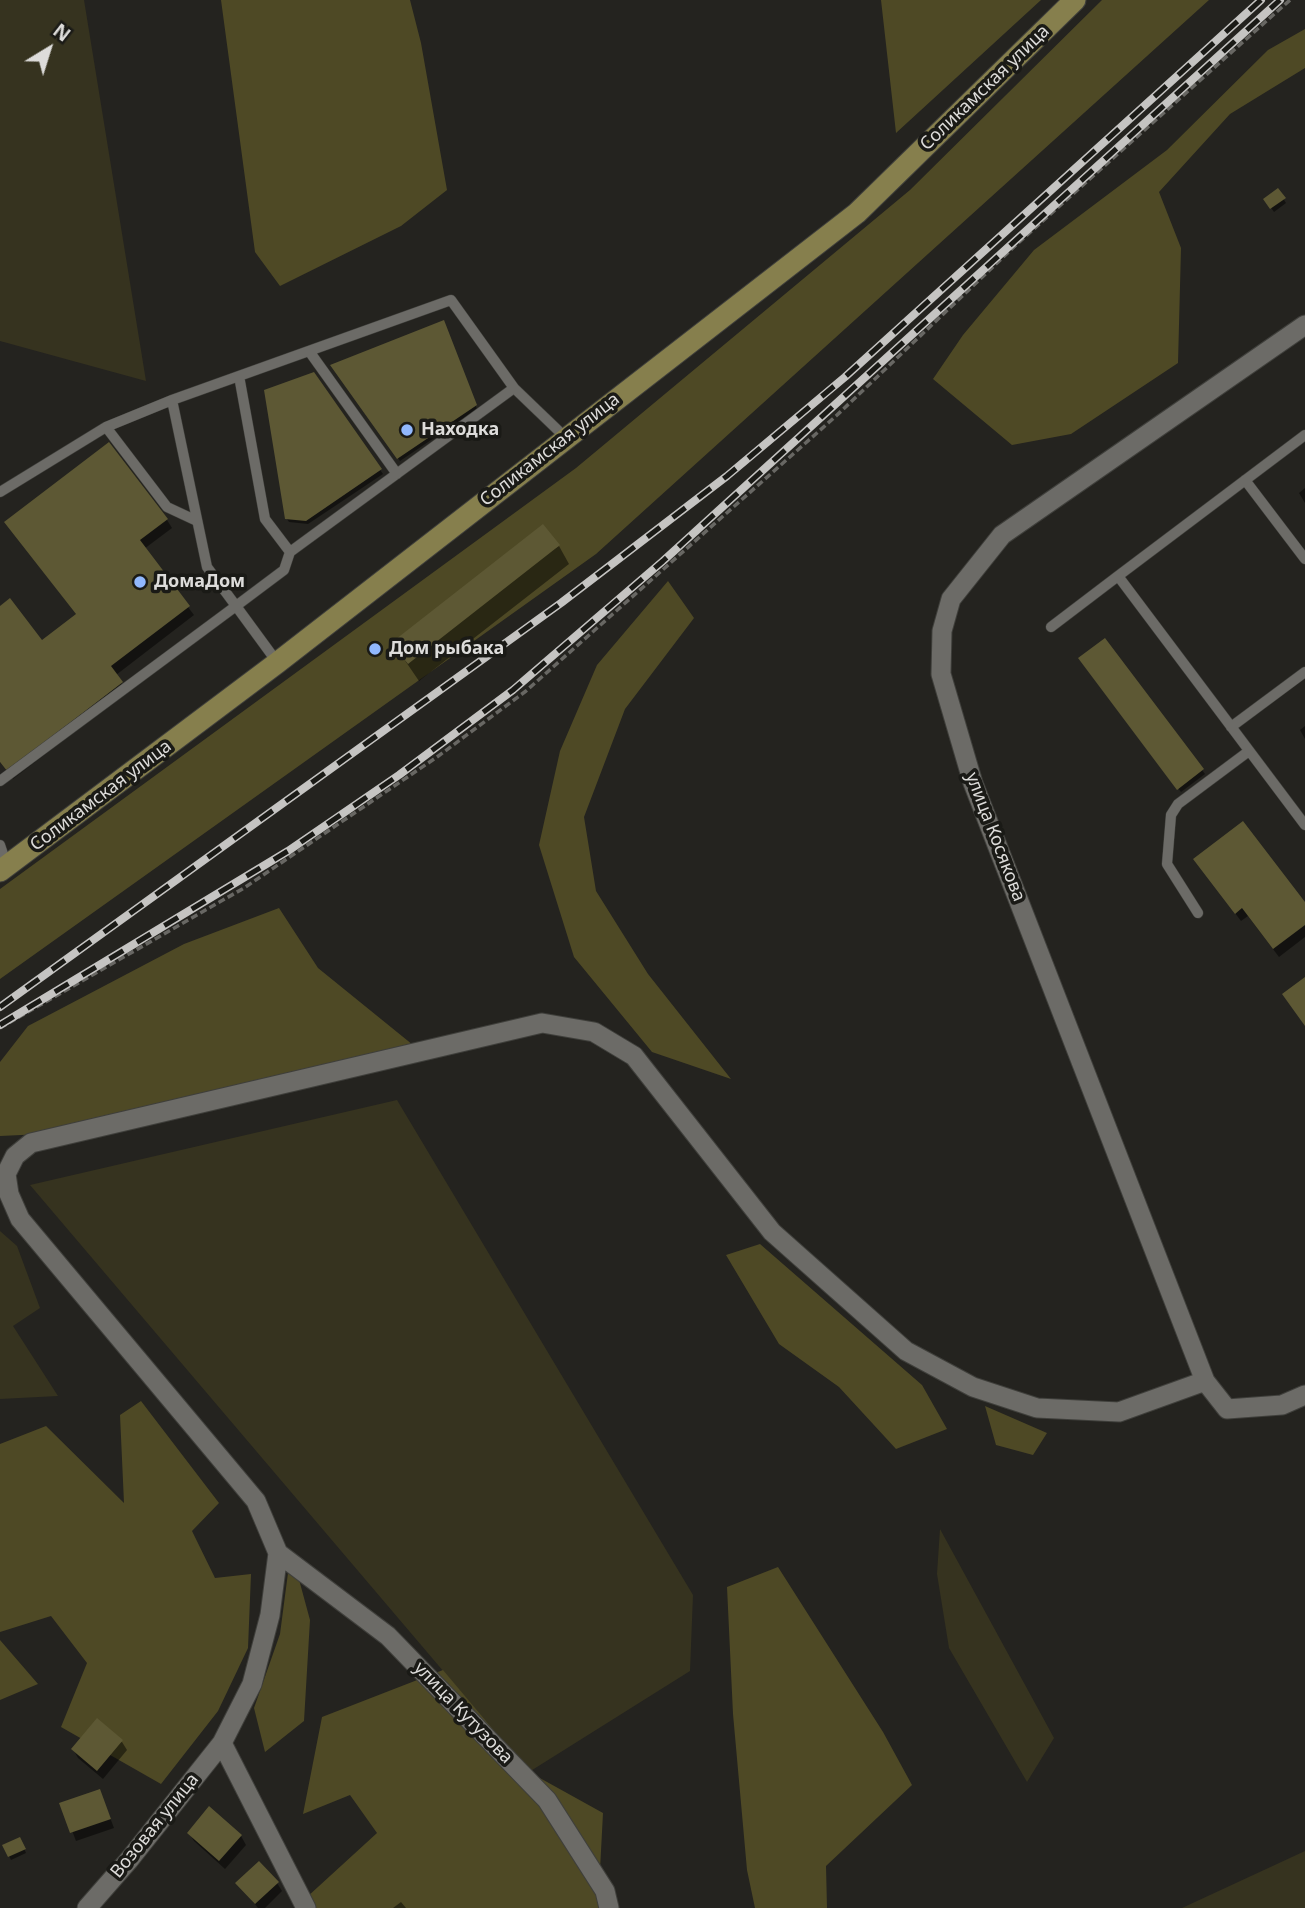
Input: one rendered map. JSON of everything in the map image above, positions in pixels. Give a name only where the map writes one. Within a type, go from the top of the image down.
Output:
[{"type":"main road","name":"Соликамская улица","points":[[3,869],[277,663],[857,213],[1075,0]]},
{"type":"street","name":"улица Косякова","points":[[1305,325],[1002,535],[951,599],[942,631],[941,674],[973,783],[1205,1381],[1227,1409],[1282,1405],[1305,1395]]},
{"type":"street","points":[[278,1553],[256,1501],[20,1219],[9,1194],[6,1174],[15,1156],[31,1143],[542,1023],[594,1032],[634,1056],[772,1232],[906,1352],[974,1387],[1037,1408],[1119,1412],[1205,1381]]},
{"type":"street","name":"Возовая улица","points":[[86,1908],[129,1860],[222,1743],[251,1684],[270,1615],[278,1553]]},
{"type":"street","name":"улица Кутузова","points":[[278,1553],[388,1636],[547,1800],[605,1891],[609,1908]]},
{"type":"street","points":[[222,1743],[306,1908]]},
{"type":"lane","points":[[0,492],[106,427],[172,400],[451,299],[514,388],[565,437]]},
{"type":"lane","points":[[309,351],[397,474]]},
{"type":"lane","points":[[239,376],[265,519],[290,551]]},
{"type":"lane","points":[[0,781],[284,570],[290,551],[514,388]]},
{"type":"lane","points":[[172,400],[207,567],[277,663]]},
{"type":"lane","points":[[106,427],[167,507],[197,521]]},
{"type":"lane","points":[[1051,627],[1305,435]]},
{"type":"lane","points":[[1245,480],[1305,559]]},
{"type":"lane","points":[[1118,576],[1305,825]]},
{"type":"lane","points":[[1231,727],[1305,672]]},
{"type":"lane","points":[[1198,913],[1167,864],[1171,815],[1178,804],[1249,751]]},
{"type":"lane","points":[[0,845],[3,869]]},
{"type":"path","points":[[0,1028],[244,888],[436,757],[526,691],[836,416],[1017,244],[1290,0]]},
{"type":"shaded area","points":[[0,0],[84,0],[146,381],[0,341]]},
{"type":"shaded area","points":[[221,0],[410,0],[421,43],[447,190],[401,226],[280,286],[255,252]]},
{"type":"shaded area","points":[[881,0],[1041,0],[896,133]]},
{"type":"shaded area","points":[[1102,0],[1209,0],[596,554],[0,979],[0,889],[576,468],[910,190]]},
{"type":"shaded area","points":[[1305,29],[1305,68],[1230,114],[1159,192],[1181,248],[1178,363],[1071,434],[1012,445],[933,379],[963,335],[1034,250],[1167,150],[1268,50]]},
{"type":"shaded area","points":[[668,581],[694,618],[625,709],[584,817],[596,891],[648,974],[731,1079],[652,1052],[574,957],[539,845],[560,751],[597,665]]},
{"type":"shaded area","points":[[279,908],[318,968],[413,1045],[43,1134],[0,1136],[0,1062],[28,1026],[184,944]]},
{"type":"shaded area","points":[[397,1100],[693,1595],[690,1671],[529,1772],[30,1185]]},
{"type":"shaded area","points":[[0,1231],[17,1246],[40,1308],[13,1326],[58,1396],[0,1399]]},
{"type":"shaded area","points":[[760,1244],[922,1385],[947,1429],[896,1449],[839,1387],[779,1344],[726,1255]]},
{"type":"shaded area","points":[[141,1401],[219,1503],[192,1531],[215,1578],[251,1574],[248,1648],[218,1711],[161,1784],[61,1727],[87,1663],[51,1616],[0,1632],[0,1444],[46,1426],[124,1503],[120,1415]]},
{"type":"shaded area","points":[[985,1406],[1047,1433],[1033,1455],[996,1445]]},
{"type":"shaded area","points":[[940,1529],[1054,1738],[1027,1782],[949,1648],[937,1574]]},
{"type":"shaded area","points":[[291,1550],[310,1620],[304,1721],[265,1752],[254,1708],[280,1634]]},
{"type":"shaded area","points":[[778,1567],[883,1732],[912,1785],[826,1866],[827,1908],[755,1908],[747,1870],[733,1714],[727,1587]]},
{"type":"shaded area","points":[[0,1640],[38,1684],[0,1700]]},
{"type":"shaded area","points":[[443,1670],[529,1772],[603,1813],[598,1908],[295,1908],[377,1833],[350,1795],[303,1814],[322,1717]]},
{"type":"shaded area","points":[[1305,1851],[1305,1908],[1182,1908]]},
{"type":"building","points":[[1278,188],[1286,198],[1270,209],[1263,199]]},
{"type":"building","points":[[444,320],[477,405],[397,459],[330,365]]},
{"type":"building","points":[[314,372],[382,469],[306,521],[285,519],[264,390]]},
{"type":"building","points":[[109,442],[168,519],[140,540],[190,606],[111,666],[123,682],[7,771],[0,762],[0,606],[10,598],[42,640],[76,614],[4,522]]},
{"type":"building","points":[[543,524],[560,545],[408,664],[391,643]]},
{"type":"building","points":[[1105,638],[1204,769],[1177,790],[1078,658]]},
{"type":"building","points":[[1243,821],[1305,902],[1305,925],[1273,949],[1242,908],[1235,914],[1193,859]]},
{"type":"building","points":[[1305,977],[1305,1026],[1282,994]]},
{"type":"building","points":[[97,1718],[123,1740],[97,1771],[71,1749]]},
{"type":"building","points":[[100,1789],[111,1819],[70,1833],[59,1803]]},
{"type":"building","points":[[209,1806],[242,1835],[219,1861],[187,1833]]},
{"type":"building","points":[[20,1837],[26,1849],[8,1857],[2,1845]]},
{"type":"building","points":[[259,1861],[279,1882],[255,1904],[235,1883]]},
{"type":"railway","points":[[0,1007],[561,603],[727,476],[845,377],[1261,0]]},
{"type":"railway","points":[[0,1025],[288,851],[399,775],[513,690],[663,561],[1280,0]]},
{"type":"place","name":"Находка","points":[[407,430]]},
{"type":"place","name":"ДомаДом","points":[[140,582]]},
{"type":"place","name":"Дом рыбака","points":[[375,649]]}]
